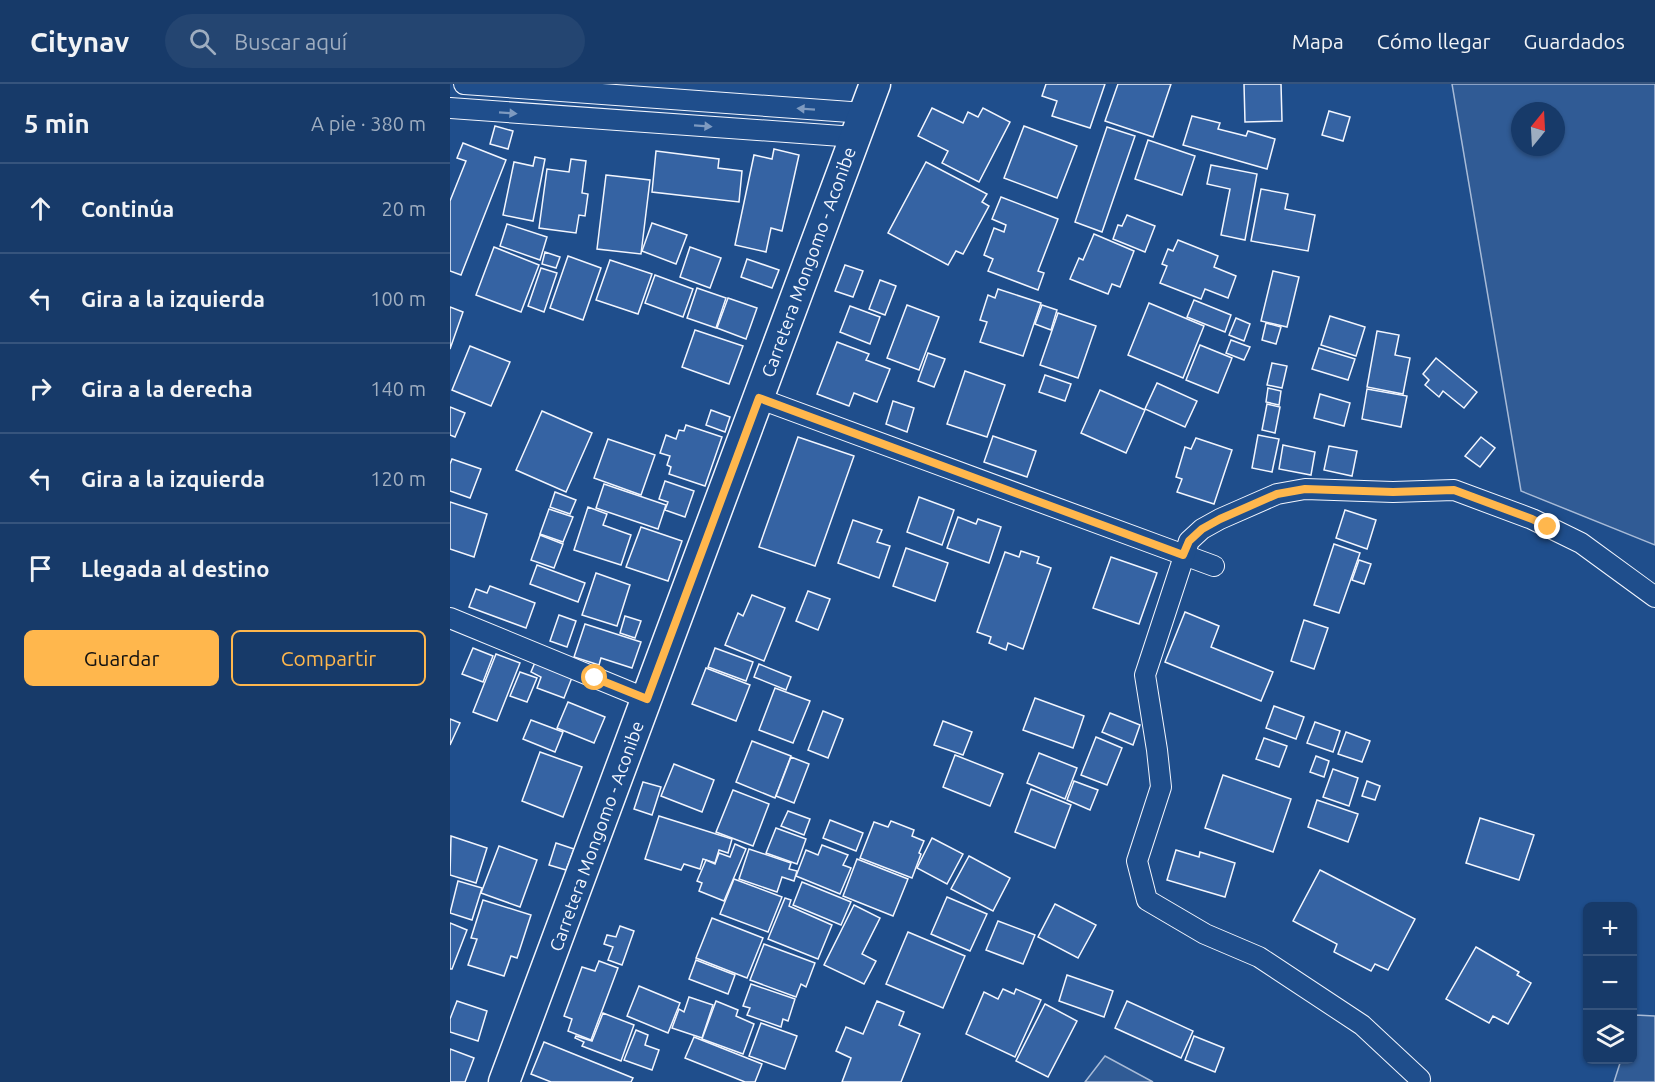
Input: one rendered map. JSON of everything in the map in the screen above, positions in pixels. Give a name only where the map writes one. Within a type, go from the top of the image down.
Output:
[{"type":"main road","name":"Carretera Mongomo - Aconibe","points":[[504,1082],[875,84]]},
{"type":"street","points":[[464,84],[860,125]]},
{"type":"street","points":[[450,108],[860,125]]},
{"type":"street","points":[[759,398],[1214,566]]},
{"type":"street","points":[[1419,1079],[1353,1018],[1259,957],[1205,934],[1147,900],[1137,861],[1161,787],[1145,675],[1189,541],[1202,529],[1220,519],[1277,494],[1305,489],[1393,492],[1454,490],[1532,519],[1581,543],[1655,597]]},
{"type":"street","points":[[450,618],[647,699]]},
{"type":"shaded area","points":[[1452,84],[1655,84],[1655,545],[1521,491]]},
{"type":"shaded area","points":[[1637,1015],[1655,1016],[1655,1082],[1614,1082],[1620,1064],[1637,1064]]},
{"type":"shaded area","points":[[1105,1056],[1153,1082],[1085,1082]]},
{"type":"building","points":[[1046,84],[1105,84],[1090,128],[1052,116],[1057,101],[1042,96]]},
{"type":"building","points":[[1118,84],[1171,84],[1153,137],[1105,121]]},
{"type":"building","points":[[1244,84],[1281,84],[1282,121],[1245,122]]},
{"type":"building","points":[[932,108],[963,123],[968,112],[978,117],[983,108],[1010,122],[979,182],[942,163],[948,151],[918,136]]},
{"type":"building","points":[[1329,111],[1350,117],[1343,141],[1322,135]]},
{"type":"building","points":[[1192,116],[1220,123],[1218,129],[1246,136],[1248,131],[1275,139],[1267,169],[1183,145]]},
{"type":"building","points":[[495,126],[513,131],[508,149],[490,144]]},
{"type":"building","points":[[1024,126],[1077,146],[1057,198],[1004,178]]},
{"type":"building","points":[[1107,127],[1135,136],[1102,232],[1075,222]]},
{"type":"building","points":[[1148,140],[1195,156],[1182,195],[1135,179]]},
{"type":"building","points":[[463,143],[506,160],[461,275],[450,271],[450,201],[466,161],[457,158]]},
{"type":"building","points":[[774,149],[799,155],[782,231],[771,228],[766,252],[735,245],[754,155],[772,159]]},
{"type":"building","points":[[656,151],[719,159],[718,168],[742,171],[739,202],[652,192]]},
{"type":"building","points":[[535,157],[545,159],[533,221],[503,215],[514,162],[533,166]]},
{"type":"building","points":[[571,159],[586,161],[582,193],[588,194],[585,216],[579,215],[576,233],[539,228],[547,169],[569,172]]},
{"type":"building","points":[[926,162],[987,194],[982,202],[989,206],[963,254],[956,251],[948,265],[888,233]]},
{"type":"building","points":[[1211,165],[1257,174],[1245,240],[1221,235],[1230,189],[1207,184]]},
{"type":"building","points":[[606,175],[650,180],[641,254],[597,249]]},
{"type":"building","points":[[1261,189],[1288,194],[1285,209],[1315,215],[1308,251],[1251,241]]},
{"type":"building","points":[[1001,197],[1058,219],[1038,271],[1044,273],[1038,290],[988,271],[993,259],[984,255],[994,228],[1004,232],[1006,225],[992,219]]},
{"type":"building","points":[[1127,215],[1155,226],[1145,252],[1113,239],[1118,225],[1122,226]]},
{"type":"building","points":[[652,223],[687,235],[676,264],[642,251]]},
{"type":"building","points":[[507,224],[547,237],[540,260],[500,246]]},
{"type":"building","points":[[1094,234],[1134,251],[1120,287],[1112,284],[1108,294],[1070,279],[1079,258],[1083,260]]},
{"type":"building","points":[[1178,240],[1218,256],[1214,267],[1236,276],[1228,298],[1205,289],[1201,299],[1160,283],[1167,266],[1162,264],[1168,249],[1173,251]]},
{"type":"building","points":[[494,247],[539,265],[521,312],[476,295]]},
{"type":"building","points":[[690,247],[721,258],[710,288],[680,277]]},
{"type":"building","points":[[545,252],[560,257],[556,268],[542,264]]},
{"type":"building","points":[[568,256],[601,268],[583,320],[550,308]]},
{"type":"building","points":[[747,259],[779,270],[772,288],[741,277]]},
{"type":"building","points":[[610,260],[652,274],[638,314],[596,300]]},
{"type":"building","points":[[845,265],[863,271],[853,297],[835,291]]},
{"type":"building","points":[[541,268],[557,273],[544,312],[528,306]]},
{"type":"building","points":[[1273,271],[1299,277],[1287,327],[1261,321]]},
{"type":"building","points":[[655,275],[693,289],[683,317],[645,303]]},
{"type":"building","points":[[880,280],[896,286],[885,315],[869,309]]},
{"type":"building","points":[[697,288],[726,298],[716,328],[687,318]]},
{"type":"building","points":[[998,289],[1041,303],[1023,356],[980,342],[987,322],[980,320],[988,295],[995,298]]},
{"type":"building","points":[[728,298],[757,308],[746,339],[717,328]]},
{"type":"building","points":[[1194,300],[1231,315],[1225,332],[1187,317]]},
{"type":"building","points":[[1149,303],[1204,326],[1183,378],[1128,355]]},
{"type":"building","points":[[907,305],[939,317],[919,370],[887,358]]},
{"type":"building","points":[[1042,305],[1057,310],[1051,330],[1035,324]]},
{"type":"building","points":[[850,306],[880,317],[870,344],[840,332]]},
{"type":"building","points":[[450,307],[463,312],[450,349]]},
{"type":"building","points":[[1058,313],[1096,326],[1078,378],[1040,365]]},
{"type":"building","points":[[1330,316],[1365,327],[1356,356],[1321,345]]},
{"type":"building","points":[[1236,318],[1250,324],[1244,341],[1229,335]]},
{"type":"building","points":[[1266,323],[1281,327],[1276,344],[1262,340]]},
{"type":"building","points":[[695,330],[743,346],[729,384],[682,367]]},
{"type":"building","points":[[1377,331],[1399,335],[1395,355],[1410,358],[1403,394],[1367,387]]},
{"type":"building","points":[[1231,340],[1250,347],[1244,360],[1226,353]]},
{"type":"building","points":[[837,342],[869,354],[866,360],[890,369],[877,402],[854,393],[849,406],[817,394]]},
{"type":"building","points":[[1200,345],[1232,358],[1218,393],[1186,380]]},
{"type":"building","points":[[470,346],[510,362],[491,406],[452,390]]},
{"type":"building","points":[[1319,348],[1355,359],[1348,380],[1312,369]]},
{"type":"building","points":[[928,353],[945,359],[934,387],[918,381]]},
{"type":"building","points":[[1436,358],[1477,392],[1464,408],[1443,391],[1439,397],[1425,385],[1429,380],[1423,374]]},
{"type":"building","points":[[1272,363],[1287,366],[1282,388],[1267,385]]},
{"type":"building","points":[[965,371],[1005,385],[987,437],[947,424]]},
{"type":"building","points":[[1045,375],[1071,384],[1065,401],[1039,392]]},
{"type":"building","points":[[1157,383],[1197,401],[1185,427],[1145,409]]},
{"type":"building","points":[[1268,388],[1281,391],[1279,405],[1266,402]]},
{"type":"building","points":[[1367,389],[1407,396],[1401,427],[1362,419]]},
{"type":"building","points":[[1100,390],[1145,410],[1126,453],[1081,433]]},
{"type":"building","points":[[1320,394],[1350,403],[1344,426],[1314,418]]},
{"type":"building","points":[[893,401],[914,408],[907,432],[886,424]]},
{"type":"building","points":[[1267,404],[1280,407],[1275,433],[1262,430]]},
{"type":"building","points":[[450,407],[465,413],[455,437],[450,435]]},
{"type":"building","points":[[711,410],[730,417],[725,432],[706,425]]},
{"type":"building","points":[[542,411],[592,433],[566,492],[516,470]]},
{"type":"building","points":[[686,425],[722,437],[705,486],[669,474],[671,467],[667,465],[670,456],[660,453],[666,435],[676,439],[679,430],[684,431]]},
{"type":"building","points":[[1258,435],[1279,439],[1272,472],[1252,468]]},
{"type":"building","points":[[993,436],[1036,451],[1027,477],[984,462]]},
{"type":"building","points":[[798,437],[854,456],[815,566],[759,547]]},
{"type":"building","points":[[1481,437],[1495,448],[1480,467],[1465,456]]},
{"type":"building","points":[[1196,438],[1232,450],[1214,504],[1177,492],[1182,479],[1176,477],[1185,447],[1191,449]]},
{"type":"building","points":[[608,439],[655,455],[641,495],[594,478]]},
{"type":"building","points":[[1283,445],[1315,452],[1311,475],[1279,469]]},
{"type":"building","points":[[1329,446],[1357,451],[1352,476],[1324,470]]},
{"type":"building","points":[[452,459],[481,469],[470,498],[450,491]]},
{"type":"building","points":[[665,481],[694,491],[685,517],[665,510],[668,502],[659,499]]},
{"type":"building","points":[[604,484],[666,505],[658,529],[596,508]]},
{"type":"building","points":[[555,492],[576,500],[570,514],[550,507]]},
{"type":"building","points":[[919,497],[954,510],[942,545],[907,532]]},
{"type":"building","points":[[450,502],[487,514],[474,557],[450,549]]},
{"type":"building","points":[[588,507],[607,514],[603,525],[631,535],[621,565],[574,550]]},
{"type":"building","points":[[549,509],[573,517],[563,542],[540,534]]},
{"type":"building","points":[[1345,510],[1376,520],[1367,549],[1336,538]]},
{"type":"building","points":[[958,517],[976,524],[978,519],[1001,527],[989,563],[947,548]]},
{"type":"building","points":[[853,520],[882,530],[877,542],[890,546],[879,578],[838,563]]},
{"type":"building","points":[[641,527],[682,541],[668,581],[626,567]]},
{"type":"building","points":[[540,535],[563,544],[554,568],[531,560]]},
{"type":"building","points":[[1334,544],[1360,553],[1339,613],[1314,605]]},
{"type":"building","points":[[906,548],[948,563],[935,601],[893,586]]},
{"type":"building","points":[[1021,551],[1039,557],[1037,563],[1051,568],[1023,649],[1008,643],[1006,650],[989,643],[991,637],[977,632],[1005,552],[1019,557]]},
{"type":"building","points":[[1111,557],[1157,573],[1139,624],[1093,608]]},
{"type":"building","points":[[1359,560],[1371,564],[1364,584],[1352,580]]},
{"type":"building","points":[[537,565],[585,583],[578,602],[530,584]]},
{"type":"building","points":[[596,573],[630,585],[617,626],[582,615]]},
{"type":"building","points":[[490,586],[535,603],[526,628],[469,607],[476,589],[487,593]]},
{"type":"building","points":[[808,591],[830,599],[818,630],[796,621]]},
{"type":"building","points":[[752,595],[785,608],[764,661],[725,645],[738,613],[743,616]]},
{"type":"building","points":[[1185,612],[1219,626],[1211,647],[1273,672],[1261,701],[1165,662]]},
{"type":"building","points":[[559,615],[576,621],[567,647],[550,641]]},
{"type":"building","points":[[625,616],[641,621],[635,638],[620,633]]},
{"type":"building","points":[[1304,620],[1328,628],[1314,669],[1291,661]]},
{"type":"building","points":[[585,624],[641,642],[632,668],[601,658],[599,665],[574,657]]},
{"type":"building","points":[[473,648],[493,656],[483,682],[462,674]]},
{"type":"building","points":[[715,648],[753,662],[746,681],[708,667]]},
{"type":"building","points":[[496,654],[520,663],[497,721],[473,712]]},
{"type":"building","points":[[536,660],[573,675],[564,698],[537,688],[541,677],[531,672]]},
{"type":"building","points":[[759,664],[791,677],[786,690],[754,677]]},
{"type":"building","points":[[706,668],[750,685],[736,721],[692,704]]},
{"type":"building","points":[[520,672],[537,678],[527,702],[510,696]]},
{"type":"building","points":[[775,688],[810,701],[793,743],[759,730]]},
{"type":"building","points":[[1035,698],[1084,716],[1073,748],[1023,730]]},
{"type":"building","points":[[568,702],[605,717],[594,743],[557,728]]},
{"type":"building","points":[[1274,706],[1304,717],[1296,739],[1266,728]]},
{"type":"building","points":[[823,711],[843,719],[828,758],[808,750]]},
{"type":"building","points":[[1110,713],[1140,725],[1133,745],[1102,732]]},
{"type":"building","points":[[450,719],[460,723],[450,745]]},
{"type":"building","points":[[531,720],[563,732],[555,752],[523,739]]},
{"type":"building","points":[[943,721],[972,732],[963,755],[934,745]]},
{"type":"building","points":[[1315,722],[1340,731],[1333,752],[1307,743]]},
{"type":"building","points":[[1346,732],[1370,741],[1362,762],[1338,754]]},
{"type":"building","points":[[1096,737],[1122,748],[1107,785],[1081,775]]},
{"type":"building","points":[[1264,738],[1287,746],[1279,767],[1256,759]]},
{"type":"building","points":[[752,741],[791,756],[775,798],[736,782]]},
{"type":"building","points":[[540,752],[582,767],[563,817],[522,801]]},
{"type":"building","points":[[1039,753],[1077,768],[1065,799],[1027,783]]},
{"type":"building","points":[[955,755],[1003,774],[990,806],[943,787]]},
{"type":"building","points":[[1316,756],[1329,761],[1324,777],[1310,772]]},
{"type":"building","points":[[791,757],[809,764],[794,803],[776,796]]},
{"type":"building","points":[[674,764],[714,780],[702,812],[661,796]]},
{"type":"building","points":[[1333,769],[1358,778],[1349,806],[1323,797]]},
{"type":"building","points":[[1223,775],[1291,799],[1273,852],[1205,828]]},
{"type":"building","points":[[1074,781],[1098,790],[1090,810],[1067,800]]},
{"type":"building","points":[[1367,781],[1380,786],[1375,800],[1362,796]]},
{"type":"building","points":[[643,782],[661,787],[652,815],[634,809]]},
{"type":"building","points":[[1031,789],[1071,805],[1055,848],[1015,832]]},
{"type":"building","points":[[733,790],[769,804],[753,846],[716,832]]},
{"type":"building","points":[[1317,800],[1358,814],[1348,842],[1308,827]]},
{"type":"building","points":[[788,811],[810,819],[804,835],[781,826]]},
{"type":"building","points":[[659,816],[732,839],[728,853],[719,850],[715,863],[703,859],[700,869],[684,864],[681,870],[645,859]]},
{"type":"building","points":[[1480,818],[1534,835],[1519,880],[1466,863]]},
{"type":"building","points":[[830,820],[863,833],[856,851],[823,838]]},
{"type":"building","points":[[891,821],[914,830],[912,836],[924,841],[912,878],[860,858],[874,822],[888,827]]},
{"type":"building","points":[[776,828],[806,839],[797,864],[766,853]]},
{"type":"building","points":[[451,836],[487,848],[476,883],[450,875]]},
{"type":"building","points":[[932,838],[963,854],[947,884],[917,868]]},
{"type":"building","points":[[556,843],[574,849],[566,870],[549,865]]},
{"type":"building","points":[[735,844],[746,849],[724,901],[699,891],[702,883],[697,881],[706,860],[715,864],[719,853],[730,857]]},
{"type":"building","points":[[822,845],[848,855],[843,865],[851,868],[840,894],[796,876],[806,850],[818,855]]},
{"type":"building","points":[[499,846],[537,860],[520,907],[481,893]]},
{"type":"building","points":[[749,849],[791,863],[789,869],[797,871],[794,881],[782,877],[777,892],[739,879]]},
{"type":"building","points":[[1176,850],[1199,857],[1200,852],[1235,863],[1225,897],[1167,880]]},
{"type":"building","points":[[969,856],[1010,878],[993,911],[951,889]]},
{"type":"building","points":[[857,859],[908,879],[893,916],[843,896]]},
{"type":"building","points":[[1320,870],[1415,919],[1388,970],[1375,964],[1371,971],[1334,952],[1337,944],[1293,921]]},
{"type":"building","points":[[734,879],[782,897],[768,932],[720,914]]},
{"type":"building","points":[[458,881],[482,888],[472,920],[450,913]]},
{"type":"building","points":[[802,882],[851,902],[841,925],[793,905]]},
{"type":"building","points":[[947,897],[987,914],[970,951],[931,934]]},
{"type":"building","points":[[785,898],[791,900],[789,906],[832,925],[818,959],[768,939]]},
{"type":"building","points":[[483,900],[531,915],[517,958],[511,956],[504,976],[468,965],[477,939],[471,938]]},
{"type":"building","points":[[1055,904],[1096,925],[1078,958],[1038,937]]},
{"type":"building","points":[[854,905],[880,918],[862,954],[876,961],[864,984],[824,965]]},
{"type":"building","points":[[712,918],[763,938],[747,978],[696,958]]},
{"type":"building","points":[[998,921],[1035,935],[1023,964],[986,950]]},
{"type":"building","points":[[450,923],[467,930],[452,969],[450,969]]},
{"type":"building","points":[[620,926],[634,931],[622,965],[608,960],[613,947],[604,944],[607,935],[616,937]]},
{"type":"building","points":[[908,932],[965,956],[943,1008],[886,984]]},
{"type":"building","points":[[764,944],[815,963],[806,987],[801,984],[796,997],[750,980]]},
{"type":"building","points":[[1476,947],[1519,972],[1517,975],[1531,983],[1508,1024],[1493,1016],[1489,1023],[1446,999]]},
{"type":"building","points":[[696,960],[735,975],[728,994],[689,979]]},
{"type":"building","points":[[599,961],[618,968],[591,1040],[568,1031],[572,1019],[564,1016],[582,967],[595,971]]},
{"type":"building","points":[[1067,975],[1113,991],[1104,1017],[1059,1001]]},
{"type":"building","points":[[751,984],[795,999],[788,1021],[783,1019],[781,1027],[747,1015],[750,1008],[743,1006]]},
{"type":"building","points":[[639,986],[680,1003],[668,1033],[627,1016]]},
{"type":"building","points":[[1003,989],[1014,994],[1016,989],[1041,1000],[1015,1057],[966,1034],[984,992],[998,999]]},
{"type":"building","points":[[689,997],[713,1005],[702,1038],[672,1028],[679,1009],[684,1012]]},
{"type":"building","points":[[457,1001],[487,1011],[478,1041],[450,1032],[450,1019]]},
{"type":"building","points":[[716,1001],[738,1010],[736,1016],[754,1024],[743,1054],[702,1039]]},
{"type":"building","points":[[877,1001],[904,1012],[899,1025],[920,1034],[901,1082],[842,1082],[851,1058],[836,1051],[846,1027],[863,1034]]},
{"type":"building","points":[[1127,1001],[1193,1031],[1181,1058],[1115,1028]]},
{"type":"building","points":[[1045,1004],[1077,1021],[1048,1077],[1016,1061]]},
{"type":"building","points":[[603,1013],[634,1025],[621,1061],[582,1046],[584,1042],[575,1038],[576,1036],[592,1041]]},
{"type":"building","points":[[761,1023],[797,1036],[785,1069],[749,1056]]},
{"type":"building","points":[[636,1030],[648,1035],[645,1045],[659,1050],[652,1070],[624,1060]]},
{"type":"building","points":[[1194,1036],[1224,1048],[1215,1072],[1185,1060]]},
{"type":"building","points":[[694,1037],[762,1064],[755,1082],[745,1082],[685,1058]]},
{"type":"building","points":[[544,1042],[633,1078],[631,1082],[551,1082],[531,1074]]},
{"type":"building","points":[[450,1049],[474,1058],[465,1082],[450,1082]]},
{"type":"route","points":[[595,678],[647,699],[759,398],[1183,555],[1189,541],[1202,529],[1220,519],[1277,494],[1305,489],[1393,492],[1454,490],[1548,527]]}]
